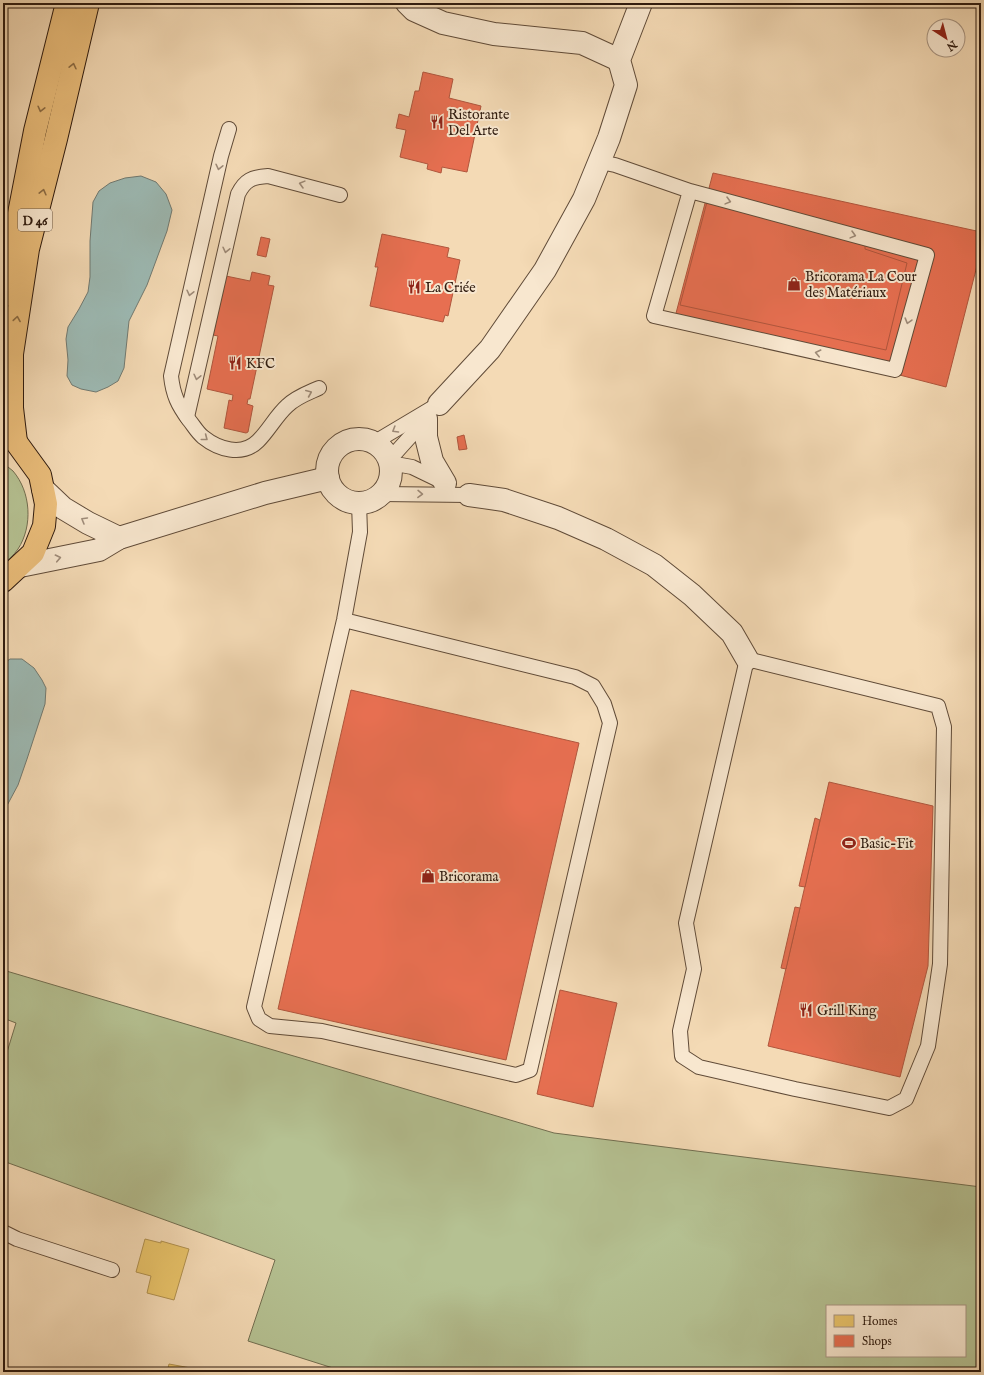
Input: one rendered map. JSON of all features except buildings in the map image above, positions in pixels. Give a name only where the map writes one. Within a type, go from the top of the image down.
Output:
[{"type":"main road","name":"D 46","points":[[3,296],[35,132],[67,3]]},
{"type":"main road","name":"D 46","points":[[9,438],[12,408],[12,354],[28,249],[88,3]]},
{"type":"main road","points":[[3,581],[33,553],[44,526],[46,504],[40,475],[9,438]]},
{"type":"street","points":[[407,3],[414,10],[442,23],[494,34],[582,43],[619,60]]},
{"type":"street","points":[[445,483],[432,461],[426,437],[432,411],[490,349],[545,270],[584,199],[609,138],[626,86],[619,60],[641,3]]},
{"type":"street","points":[[3,253],[35,132]]},
{"type":"street","points":[[354,439],[364,439],[375,442],[384,449],[390,461],[391,475],[386,489],[374,500],[359,503],[345,500],[334,491],[328,478],[328,464],[333,452],[343,442],[354,439]]},
{"type":"street","points":[[20,566],[99,550],[119,538],[265,493],[328,478]]},
{"type":"street","points":[[43,490],[63,508],[88,523],[119,538]]},
{"type":"street","points":[[469,494],[504,500],[558,518],[606,539],[654,566],[692,595],[732,633],[747,659]]},
{"type":"lane","points":[[229,129],[221,156],[170,376],[172,390],[178,405],[199,433],[214,445],[232,450],[245,449],[257,442],[287,406],[302,396],[319,388]]},
{"type":"lane","points":[[600,162],[614,165],[690,191],[926,255],[894,370],[654,316],[690,191]]},
{"type":"lane","points":[[187,417],[238,194],[243,184],[256,177],[268,176],[340,194]]},
{"type":"lane","points":[[375,442],[432,411]]},
{"type":"lane","points":[[432,411],[390,461],[412,467],[469,494]]},
{"type":"lane","points":[[381,494],[469,494]]},
{"type":"lane","points":[[344,620],[575,677],[593,686],[604,704],[610,723],[530,1070],[516,1075],[322,1031],[270,1026],[259,1018],[254,1006],[344,620],[360,532],[359,503]]},
{"type":"lane","points":[[747,659],[938,706],[944,727],[940,964],[928,1046],[906,1099],[889,1108],[699,1067],[682,1056],[680,1031],[694,969],[686,923],[747,659]]},
{"type":"lane","points":[[3,1232],[17,1239],[112,1270]]},
{"type":"green space","points":[[3,463],[13,471],[19,479],[26,499],[28,520],[23,540],[13,555],[3,565]]},
{"type":"green space","points":[[3,970],[554,1133],[981,1187],[981,1372],[352,1372],[336,1369],[248,1341],[275,1260],[3,1161],[3,1065],[16,1023],[3,1018]]},
{"type":"water","points":[[141,176],[156,182],[166,194],[172,210],[167,231],[147,285],[129,321],[124,368],[118,381],[96,392],[81,389],[72,385],[67,376],[68,360],[66,339],[68,327],[88,292],[93,202],[99,191],[110,183],[125,178]]},
{"type":"water","points":[[10,659],[22,659],[34,668],[46,688],[45,704],[27,759],[18,785],[3,813],[3,664]]},
{"type":"place","name":"Ristorante Del Arte","points":[[437,122]]},
{"type":"place","name":"Bricorama La Cour des Matériaux","points":[[794,284]]},
{"type":"place","name":"La Criée","points":[[414,287]]},
{"type":"place","name":"KFC","points":[[235,363]]},
{"type":"place","name":"Basic-Fit","points":[[849,843]]},
{"type":"place","name":"Bricorama","points":[[428,876]]},
{"type":"place","name":"Grill King","points":[[806,1010]]}]
